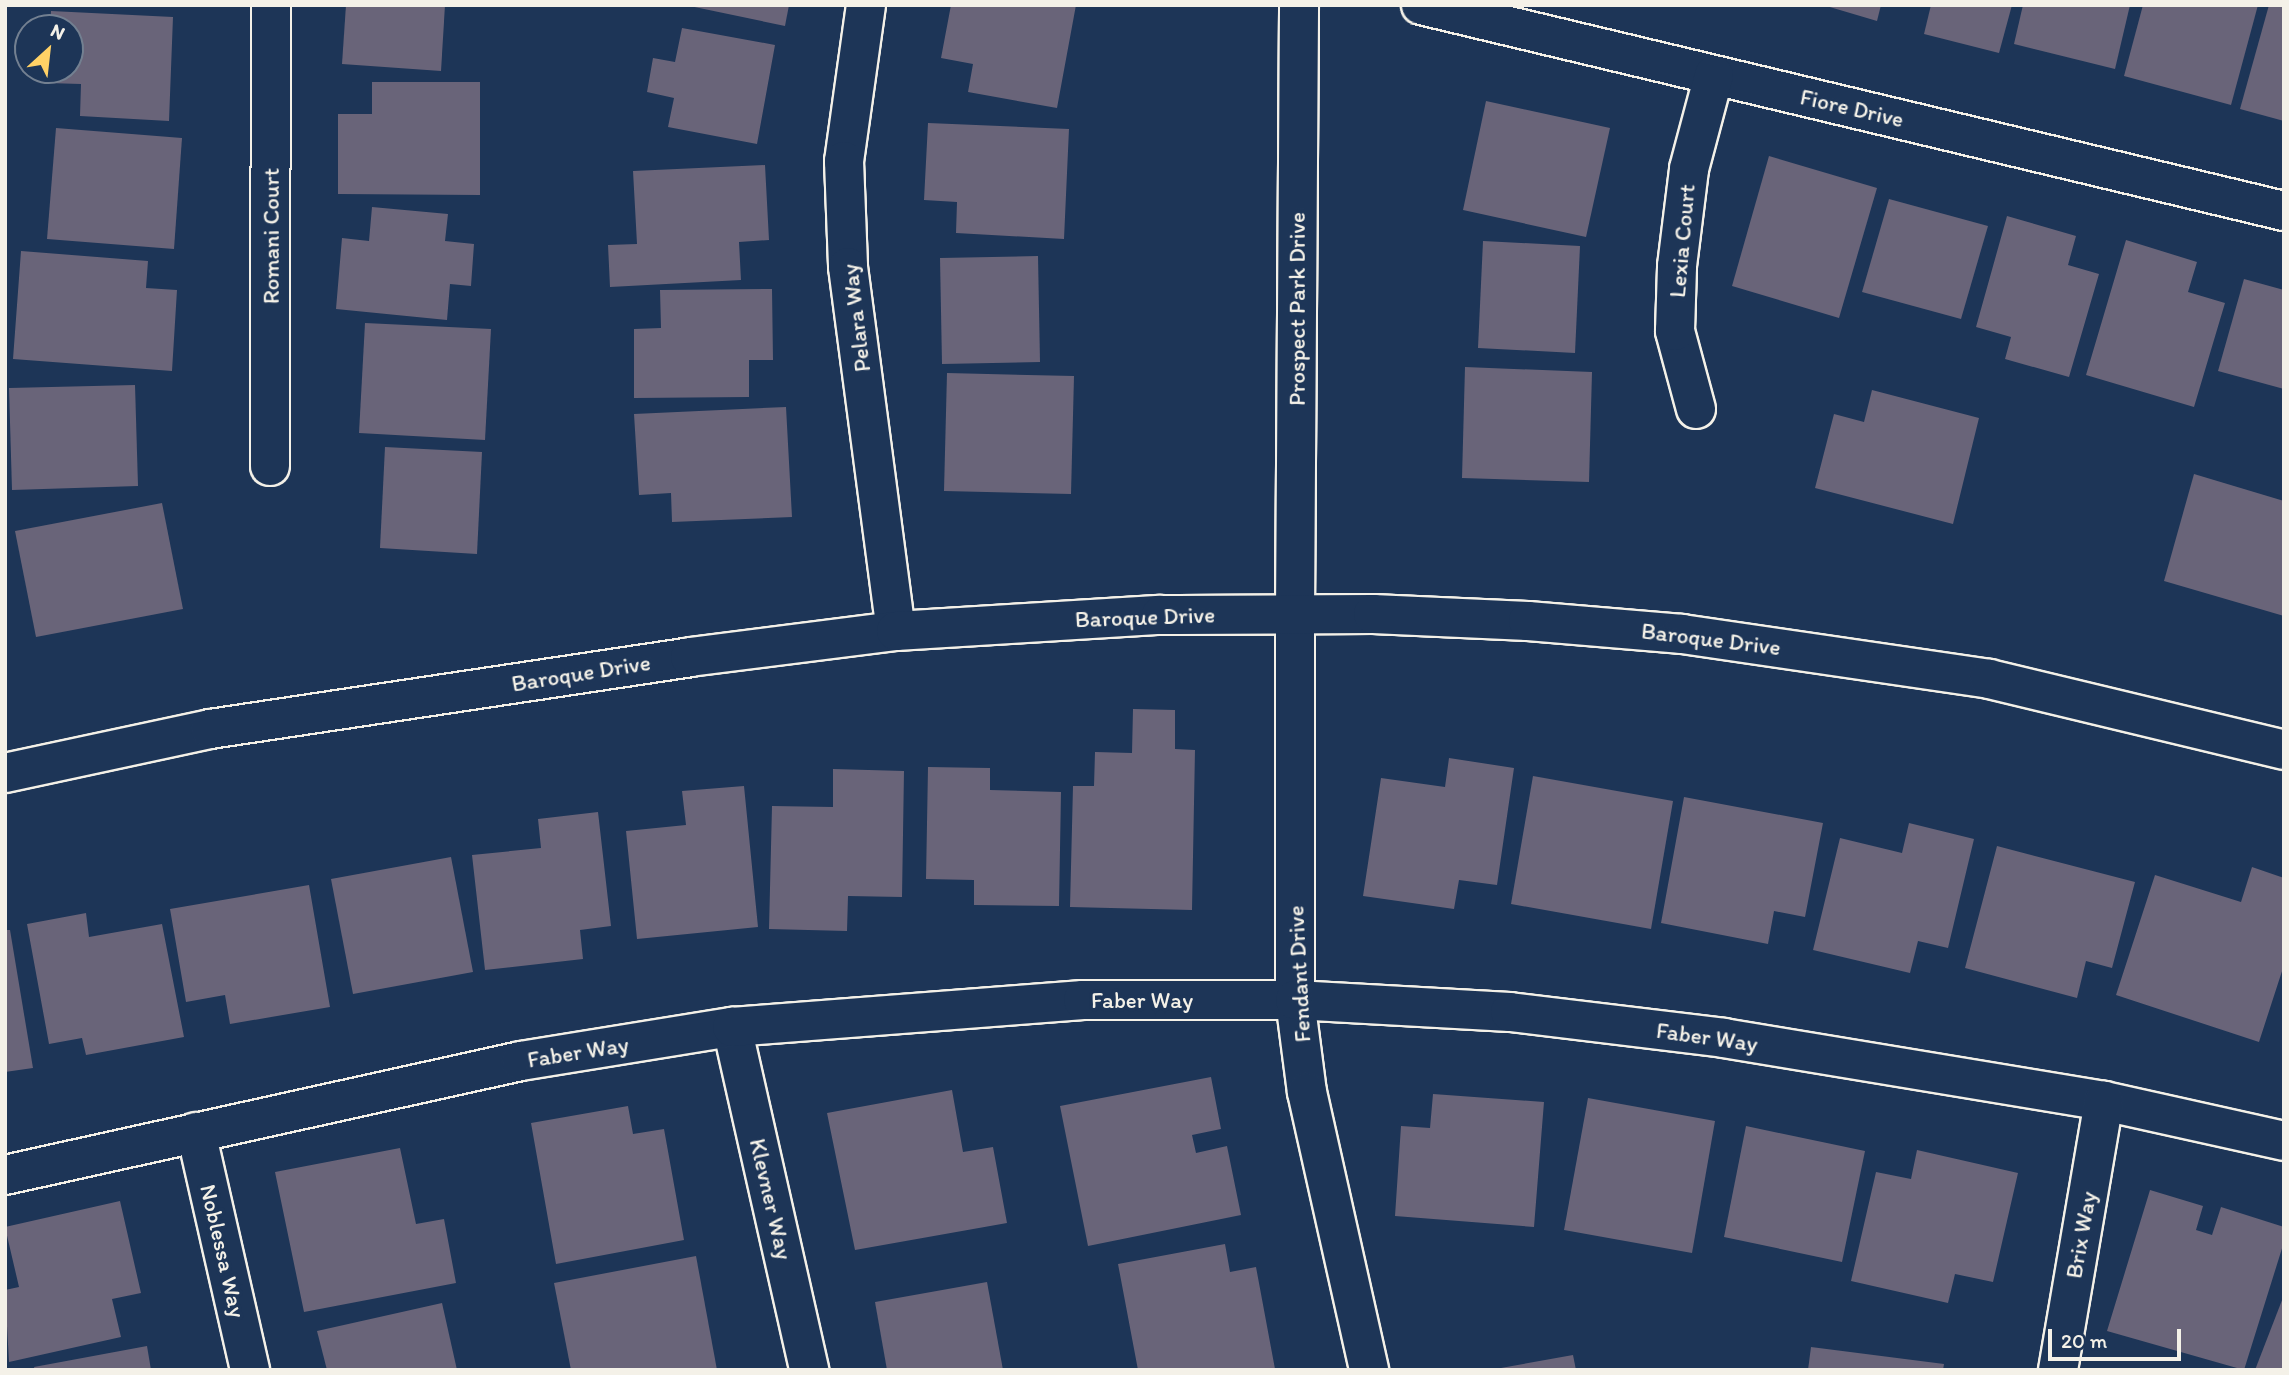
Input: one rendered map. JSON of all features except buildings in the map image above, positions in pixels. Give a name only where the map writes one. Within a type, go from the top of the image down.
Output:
[{"type":"street","name":"Romani Court","points":[[270,466],[271,5]]},
{"type":"street","name":"Pelara Way","points":[[866,5],[844,162],[848,267],[896,631]]},
{"type":"street","name":"Fiore Drive","points":[[1421,5],[2284,211]]},
{"type":"street","name":"Prospect Park Drive","points":[[1295,614],[1303,6]]},
{"type":"street","name":"Lexia Court","points":[[1696,409],[1675,331],[1676,266],[1689,169],[1714,75]]},
{"type":"street","name":"Baroque Drive","points":[[5,773],[210,729],[690,656],[896,631],[1161,615],[1295,614],[1528,621],[1836,654],[1989,679],[2284,750]]},
{"type":"street","name":"Fendant Drive","points":[[1295,614],[1295,1000],[1307,1092],[1370,1370]]},
{"type":"street","name":"Faber Way","points":[[5,1175],[522,1061],[732,1027],[1083,1000],[1295,1000],[1510,1013],[1724,1038],[2104,1101],[2284,1141]]},
{"type":"street","name":"Klevner Way","points":[[732,1027],[809,1370]]},
{"type":"street","name":"Brix Way","points":[[2058,1370],[2104,1101]]},
{"type":"street","name":"Noblessa Way","points":[[196,1132],[250,1370]]}]
